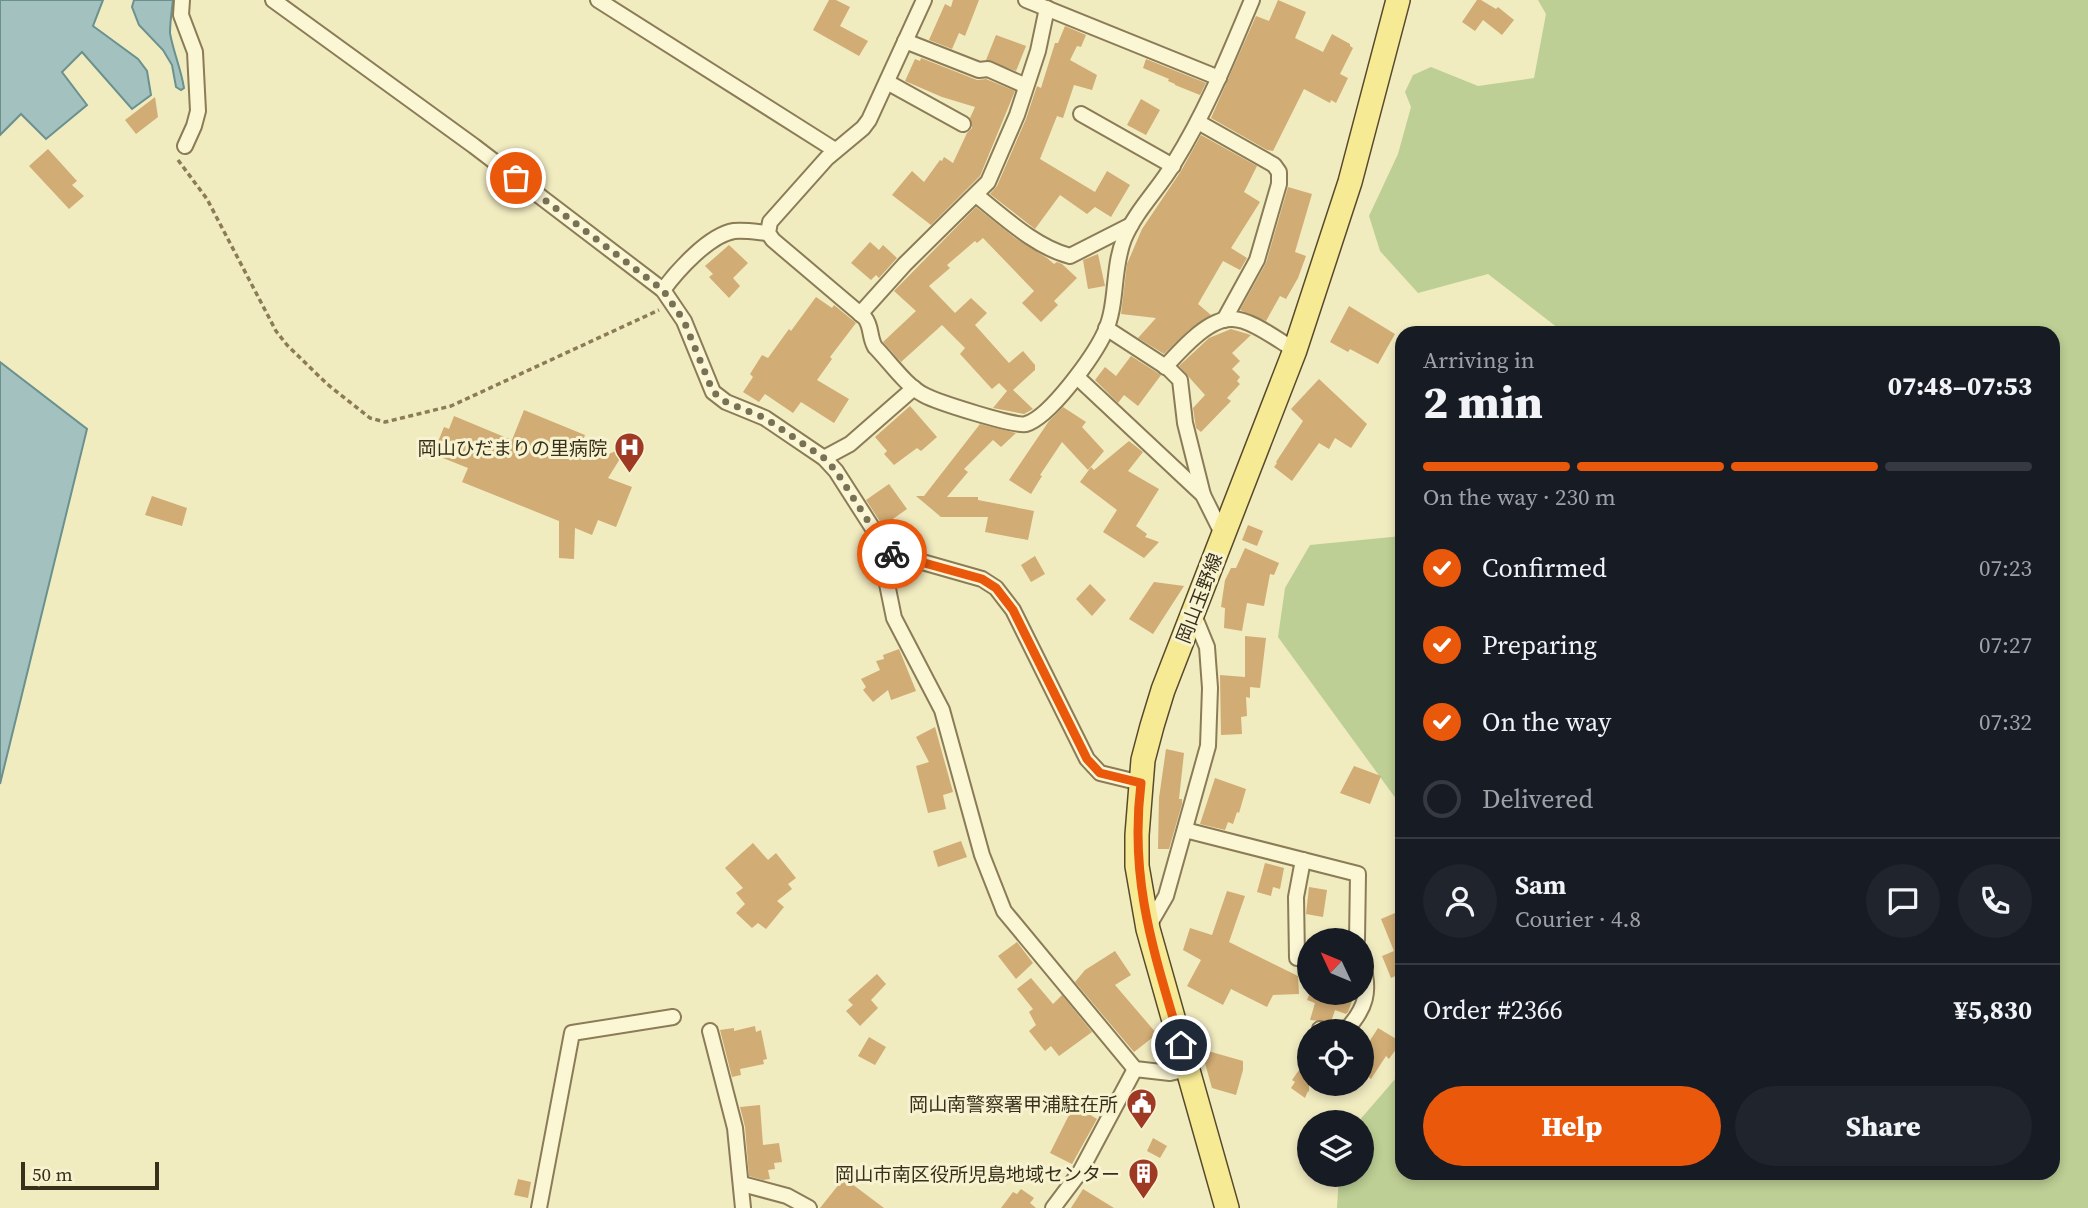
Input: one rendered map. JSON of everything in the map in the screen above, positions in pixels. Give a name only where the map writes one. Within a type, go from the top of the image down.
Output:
[{"type":"main road","name":"岡山玉野線","points":[[1227,1208],[1148,929],[1136,835],[1143,760],[1163,690],[1294,350],[1350,182],[1398,0]]},
{"type":"street","points":[[182,0],[181,15],[195,52],[198,111],[185,146]]},
{"type":"street","points":[[273,0],[463,138],[667,297],[684,321],[708,384],[718,398],[765,418],[824,458],[836,471],[877,535],[894,618],[942,710],[982,855],[1004,911],[1135,1069],[1170,1073],[1188,1069]]},
{"type":"street","points":[[598,0],[835,150]]},
{"type":"street","points":[[924,0],[863,128],[835,150],[770,222],[768,233],[870,324],[870,340],[914,387],[935,400],[1016,425],[1035,420],[1077,377],[1106,328],[1110,319],[1115,273],[1124,240],[1131,225],[1173,166],[1198,122],[1252,0]]},
{"type":"street","points":[[1026,0],[1219,78]]},
{"type":"street","points":[[860,314],[905,264],[988,182],[1038,51],[1047,8]]},
{"type":"street","points":[[905,41],[979,70],[988,69],[1026,86]]},
{"type":"street","points":[[887,82],[963,124]]},
{"type":"street","points":[[1081,114],[1173,166]]},
{"type":"street","points":[[1198,122],[1274,165],[1279,172],[1279,184],[1256,260],[1224,320]]},
{"type":"street","points":[[976,195],[1032,238],[1057,253],[1070,256],[1131,225]]},
{"type":"street","points":[[667,297],[688,260],[722,235],[734,231],[768,233]]},
{"type":"street","points":[[1165,367],[1195,337],[1224,320],[1233,318],[1254,326],[1294,350]]},
{"type":"street","points":[[1106,328],[1180,380],[1185,422],[1203,495],[1223,535]]},
{"type":"street","points":[[1077,377],[1203,495]]},
{"type":"street","points":[[824,458],[850,444],[914,387]]},
{"type":"street","points":[[880,550],[982,579],[996,588],[1013,610],[1087,759],[1100,773],[1141,783]]},
{"type":"street","points":[[1148,929],[1166,897],[1208,746],[1207,647],[1193,613]]},
{"type":"street","points":[[1185,830],[1358,874],[1357,928]]},
{"type":"street","points":[[1297,958],[1296,897],[1303,860]]},
{"type":"street","points":[[539,1208],[572,1033],[673,1017]]},
{"type":"street","points":[[710,1031],[735,1128],[743,1208]]},
{"type":"street","points":[[1054,1208],[1080,1172],[1135,1069]]},
{"type":"street","points":[[742,1184],[787,1196],[808,1208]]},
{"type":"path","points":[[185,146],[177,161],[207,199],[276,331],[327,384],[370,418],[385,422],[451,406],[602,338],[667,297]]},
{"type":"green space","points":[[1538,0],[2088,0],[2088,1208],[1337,1208],[1338,1187],[1374,1187],[1374,1110],[1368,1110],[1395,1079],[1395,1180],[2060,1180],[2060,326],[1555,326],[1488,274],[1418,293],[1380,251],[1369,216],[1398,154],[1411,107],[1405,92],[1413,75],[1431,67],[1478,86],[1534,78],[1546,14]]},
{"type":"green space","points":[[1395,537],[1395,797],[1278,637],[1285,588],[1310,545]]},
{"type":"water","points":[[0,0],[103,0],[93,26],[138,59],[147,71],[151,95],[132,109],[82,52],[62,72],[87,105],[46,139],[21,114],[0,135]]},
{"type":"water","points":[[134,0],[173,0],[170,33],[183,81],[184,88],[181,90],[176,87],[172,65],[163,50],[139,25],[132,7]]},
{"type":"water","points":[[0,362],[87,429],[0,784]]},
{"type":"building","points":[[829,0],[836,0],[850,7],[840,26],[868,41],[859,56],[813,30]]},
{"type":"building","points":[[953,0],[979,0],[965,36],[959,33],[952,49],[929,40],[945,4],[951,7]]},
{"type":"building","points":[[1278,0],[1306,12],[1295,38],[1323,52],[1332,34],[1353,48],[1340,74],[1348,78],[1336,103],[1331,100],[1330,103],[1304,89],[1273,151],[1211,118],[1256,16],[1269,21]]},
{"type":"building","points":[[1477,0],[1496,9],[1498,7],[1514,20],[1502,35],[1483,20],[1475,31],[1462,22]]},
{"type":"building","points":[[1065,26],[1086,35],[1081,47],[1077,46],[1070,60],[1097,75],[1092,90],[1074,85],[1063,118],[1057,116],[1040,159],[1095,192],[1107,171],[1130,185],[1111,217],[1095,207],[1087,214],[1060,195],[1035,229],[990,194],[997,186],[1037,86],[1041,88],[1055,43],[1058,43]]},
{"type":"building","points":[[996,35],[1026,46],[1016,71],[986,60]]},
{"type":"building","points":[[921,58],[977,80],[986,79],[1015,91],[980,176],[931,225],[892,195],[912,171],[924,182],[944,157],[953,163],[972,128],[970,118],[975,107],[942,97],[905,81],[915,59],[920,61]]},
{"type":"building","points":[[1146,59],[1206,83],[1200,95],[1143,68]]},
{"type":"building","points":[[155,97],[158,117],[136,134],[125,120]]},
{"type":"building","points":[[1141,99],[1160,110],[1146,135],[1127,125]]},
{"type":"building","points":[[1201,135],[1257,166],[1244,192],[1260,202],[1231,248],[1247,258],[1240,270],[1223,261],[1198,304],[1211,315],[1189,330],[1164,354],[1138,338],[1156,318],[1121,314],[1127,264],[1142,229],[1181,171]]},
{"type":"building","points":[[48,149],[77,181],[72,185],[84,196],[69,209],[29,166]]},
{"type":"building","points":[[1288,187],[1312,194],[1295,252],[1306,256],[1286,299],[1280,296],[1266,321],[1240,310],[1266,263]]},
{"type":"building","points":[[976,207],[1015,238],[1054,264],[1062,264],[1077,278],[1054,301],[1058,305],[1041,322],[1022,303],[1034,291],[983,238],[977,243],[975,241],[947,265],[950,268],[929,286],[955,313],[971,298],[987,313],[975,325],[1009,363],[1023,351],[1035,365],[1035,370],[1013,390],[1033,409],[1024,414],[993,408],[1007,391],[999,383],[992,389],[960,354],[965,348],[942,325],[901,362],[883,342],[916,311],[894,291]]},
{"type":"building","points":[[870,242],[879,250],[883,245],[897,258],[879,278],[876,275],[871,280],[851,263]]},
{"type":"building","points":[[729,245],[748,263],[733,278],[740,286],[729,298],[709,277],[713,274],[705,266]]},
{"type":"building","points":[[1098,254],[1105,286],[1088,289],[1083,260]]},
{"type":"building","points":[[816,297],[832,308],[834,305],[856,323],[830,357],[832,359],[817,380],[849,399],[834,423],[801,402],[793,413],[765,394],[759,402],[743,392],[762,355],[768,358]]},
{"type":"building","points":[[1349,306],[1395,334],[1378,364],[1330,342]]},
{"type":"building","points":[[1231,329],[1251,335],[1232,353],[1240,361],[1232,369],[1240,377],[1237,381],[1240,384],[1227,398],[1231,401],[1201,432],[1196,428],[1193,408],[1205,395],[1179,366],[1209,338]]},
{"type":"building","points":[[1131,356],[1161,375],[1138,406],[1124,395],[1118,403],[1095,380],[1105,367],[1116,376]]},
{"type":"building","points":[[1319,379],[1367,424],[1351,448],[1335,438],[1329,449],[1319,443],[1292,481],[1274,467],[1303,421],[1291,409]]},
{"type":"building","points":[[910,406],[937,437],[921,451],[917,448],[894,465],[875,437]]},
{"type":"building","points":[[1063,407],[1086,422],[1082,427],[1104,451],[1088,470],[1062,442],[1031,494],[1009,480],[1049,421]]},
{"type":"building","points":[[524,410],[585,435],[579,451],[599,458],[628,446],[608,478],[632,487],[616,527],[598,520],[592,535],[575,528],[574,559],[559,558],[559,521],[462,482],[468,468],[433,454],[444,427],[449,429],[454,416],[512,440]]},
{"type":"building","points":[[980,424],[1016,433],[1001,447],[993,440],[964,469],[968,472],[947,497],[978,497],[978,500],[1034,511],[1028,540],[985,532],[988,517],[941,517],[916,496],[924,496]]},
{"type":"building","points":[[1129,441],[1143,452],[1128,471],[1159,489],[1136,526],[1147,534],[1145,537],[1159,542],[1144,558],[1103,532],[1117,510],[1080,482],[1091,467],[1094,470]]},
{"type":"building","points":[[889,484],[907,509],[883,526],[866,500]]},
{"type":"building","points":[[152,496],[187,508],[182,526],[145,515]]},
{"type":"building","points":[[1248,525],[1263,531],[1257,546],[1242,540]]},
{"type":"building","points":[[1245,548],[1279,563],[1274,575],[1270,574],[1264,606],[1247,603],[1242,631],[1224,628],[1225,608],[1221,607],[1225,580],[1231,568],[1236,568]]},
{"type":"building","points":[[1035,556],[1045,574],[1031,582],[1021,565]]},
{"type":"building","points":[[1154,582],[1184,586],[1153,634],[1129,619]]},
{"type":"building","points":[[1090,584],[1106,600],[1092,616],[1076,599]]},
{"type":"building","points":[[1245,636],[1266,638],[1260,688],[1250,687],[1250,698],[1246,697],[1247,716],[1241,717],[1242,734],[1221,735],[1220,675],[1245,677]]},
{"type":"building","points":[[899,649],[916,691],[891,700],[888,690],[873,702],[863,690],[866,687],[861,679],[880,670],[876,661],[884,659],[883,655]]},
{"type":"building","points":[[935,727],[953,792],[943,795],[946,809],[928,813],[916,766],[929,762],[916,737]]},
{"type":"building","points":[[1166,749],[1184,753],[1179,799],[1182,799],[1182,804],[1169,849],[1158,849],[1159,798]]},
{"type":"building","points":[[1354,766],[1381,776],[1370,804],[1340,793]]},
{"type":"building","points":[[1215,778],[1246,789],[1239,813],[1237,812],[1233,824],[1228,822],[1225,830],[1200,824]]},
{"type":"building","points":[[961,841],[967,857],[938,867],[933,851]]},
{"type":"building","points":[[753,843],[768,860],[776,853],[796,878],[788,884],[792,889],[777,901],[784,907],[766,929],[758,923],[752,928],[736,913],[745,904],[736,893],[743,888],[725,868]]},
{"type":"building","points":[[1265,863],[1284,868],[1280,889],[1273,887],[1271,896],[1257,892]]},
{"type":"building","points":[[1309,887],[1327,890],[1323,917],[1306,914]]},
{"type":"building","points":[[1227,891],[1245,896],[1229,942],[1297,976],[1297,994],[1273,995],[1267,1007],[1231,989],[1223,1005],[1187,986],[1201,960],[1183,950],[1190,928],[1212,935]]},
{"type":"building","points":[[1395,913],[1395,976],[1391,978],[1382,956],[1394,951],[1381,919]]},
{"type":"building","points":[[1017,942],[1033,963],[1016,979],[998,956]]},
{"type":"building","points":[[1115,951],[1131,975],[1115,985],[1157,1034],[1134,1052],[1075,982],[1085,970]]},
{"type":"building","points":[[877,974],[886,984],[871,1000],[878,1008],[860,1026],[846,1011],[853,1005],[848,1000]]},
{"type":"building","points":[[1031,978],[1053,1004],[1062,995],[1092,1032],[1059,1056],[1051,1046],[1045,1051],[1029,1031],[1036,1025],[1029,1012],[1033,1009],[1017,989]]},
{"type":"building","points":[[1314,1005],[1351,1005],[1346,1014],[1335,1010],[1332,1019],[1310,1019]]},
{"type":"building","points":[[755,1026],[756,1032],[761,1030],[767,1059],[763,1060],[764,1064],[740,1069],[741,1075],[732,1077],[720,1030],[734,1028],[734,1031]]},
{"type":"building","points":[[1378,1028],[1395,1038],[1395,1051],[1389,1059],[1386,1056],[1374,1074],[1374,1034]]},
{"type":"building","points":[[869,1037],[886,1047],[875,1065],[858,1056]]},
{"type":"building","points":[[1201,1049],[1243,1061],[1236,1095],[1212,1088]]},
{"type":"building","points":[[1297,1073],[1297,1092],[1291,1088],[1295,1082],[1292,1080]]},
{"type":"building","points":[[760,1105],[763,1145],[779,1143],[782,1162],[774,1163],[775,1169],[768,1170],[770,1179],[763,1180],[749,1176],[745,1127],[740,1107]]},
{"type":"building","points":[[1074,1105],[1097,1119],[1072,1164],[1050,1153]]},
{"type":"building","points":[[1153,1138],[1167,1146],[1160,1158],[1147,1151]]},
{"type":"building","points":[[844,1178],[884,1208],[820,1208]]},
{"type":"building","points":[[518,1179],[531,1182],[528,1198],[514,1195]]},
{"type":"building","points":[[1021,1189],[1034,1198],[1030,1203],[1036,1208],[1001,1208],[1013,1192],[1017,1194]]},
{"type":"building","points":[[1083,1189],[1114,1208],[1071,1208]]},
{"type":"way so far","points":[[516,178],[663,290],[684,321],[708,384],[718,398],[765,418],[824,458],[836,471],[877,535],[880,550],[892,554]]},
{"type":"place","name":"岡山ひだまりの里病院","points":[[630,475]]},
{"type":"place","name":"岡山南警察署甲浦駐在所","points":[[1141,1131]]},
{"type":"place","name":"岡山市南区役所児島地域センター","points":[[1143,1201]]},
{"type":"route","points":[[892,554],[982,579],[996,588],[1013,610],[1087,759],[1100,773],[1141,783],[1136,835],[1141,895],[1181,1045]]}]
